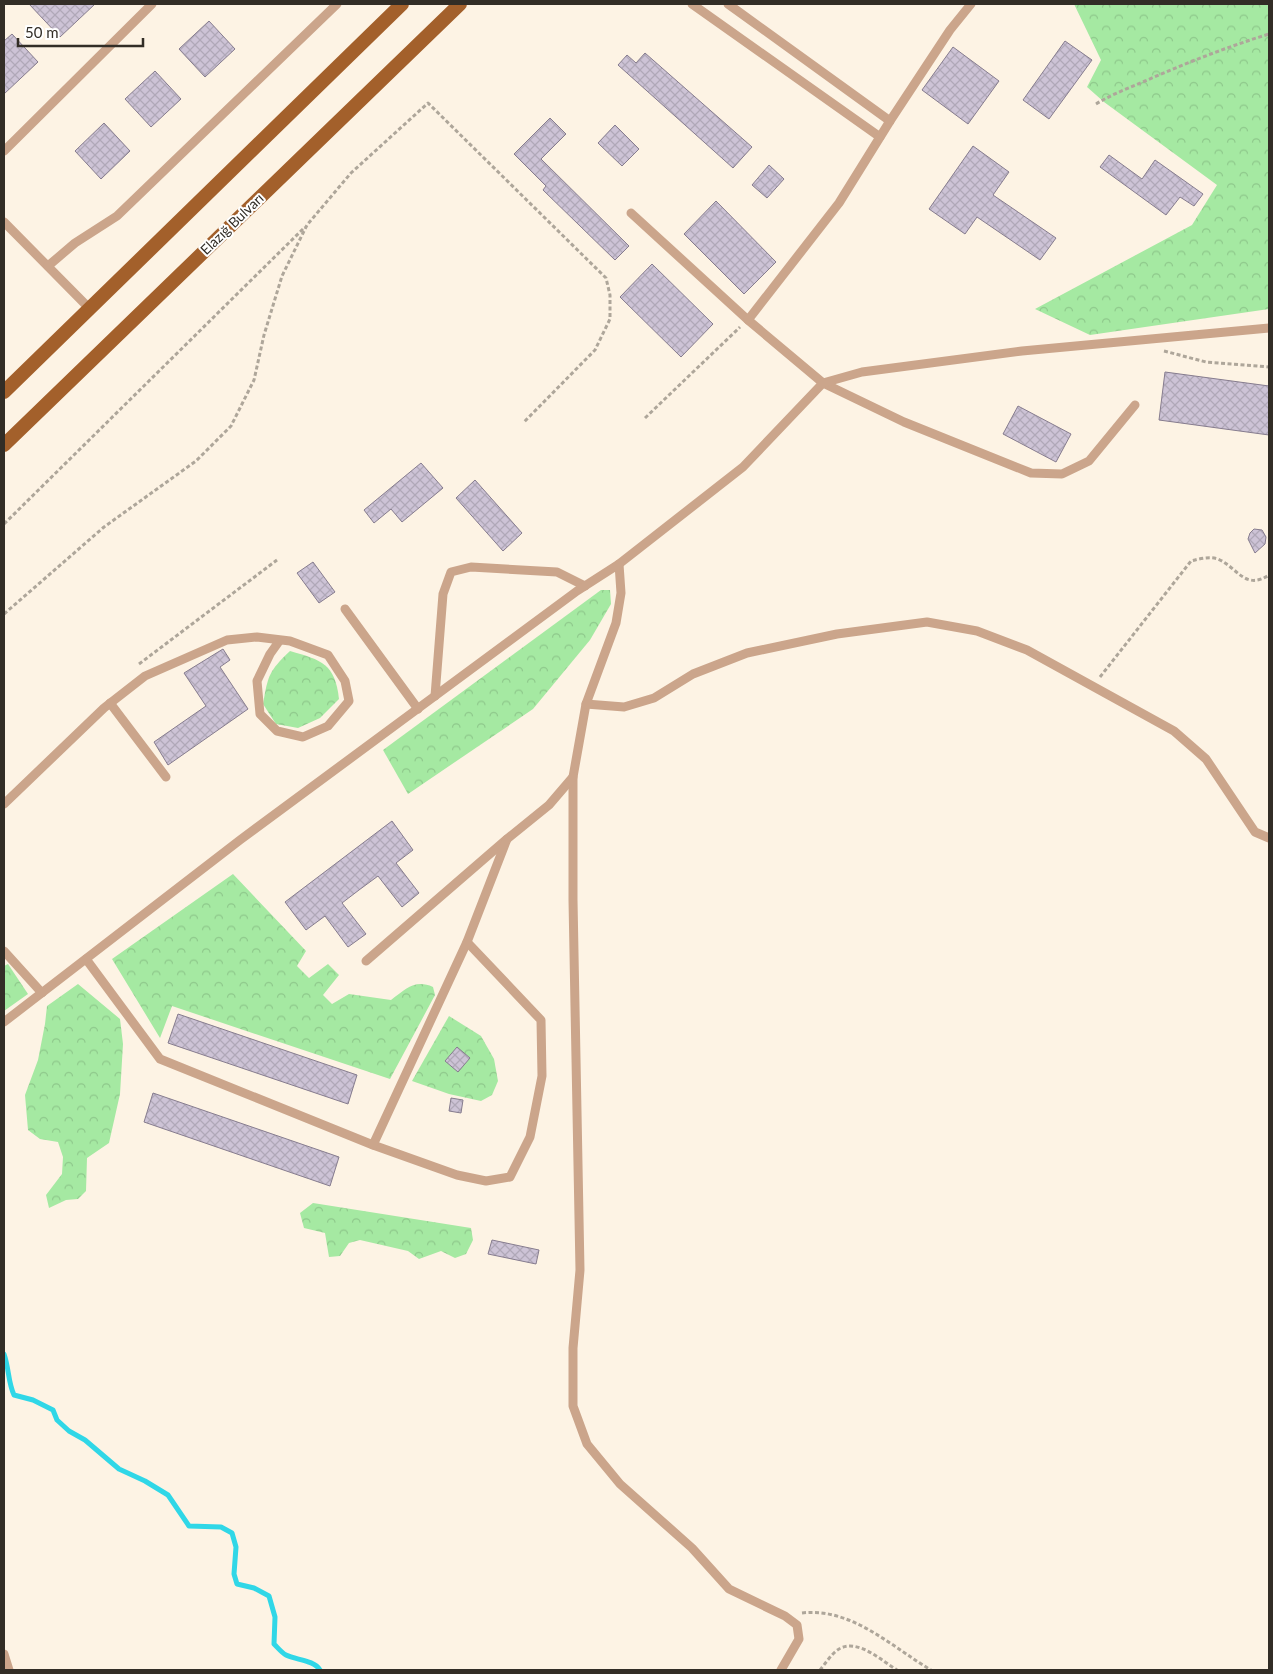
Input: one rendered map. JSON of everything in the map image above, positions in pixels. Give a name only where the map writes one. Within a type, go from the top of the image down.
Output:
[{"type":"main road","points":[[4,392],[402,4]]},
{"type":"main road","name":"Elazığ Bulvarı","points":[[4,445],[460,4]]},
{"type":"lane","points":[[4,151],[152,4]]},
{"type":"lane","points":[[48,266],[75,243],[117,216],[337,4]]},
{"type":"lane","points":[[692,4],[880,137]]},
{"type":"lane","points":[[728,4],[890,121]]},
{"type":"lane","points":[[748,320],[839,203],[950,30],[971,4]]},
{"type":"lane","points":[[631,213],[748,320],[823,383],[904,422],[1030,473],[1062,474],[1089,461],[1135,405]]},
{"type":"lane","points":[[4,222],[89,308]]},
{"type":"lane","points":[[4,1022],[240,840],[585,586],[619,564],[743,467],[823,383],[862,372],[1022,350],[1269,328]]},
{"type":"lane","points":[[619,564],[621,593],[616,624],[586,704],[573,777],[573,900],[580,1270],[572,1348],[573,1406],[587,1444],[620,1484],[692,1548],[728,1589],[785,1616],[798,1625],[799,1639],[781,1670]]},
{"type":"lane","points":[[435,696],[443,594],[451,572],[471,567],[557,572],[585,586]]},
{"type":"lane","points":[[345,609],[418,709]]},
{"type":"lane","points":[[586,704],[624,707],[654,698],[693,674],[747,653],[837,634],[927,622],[977,631],[1027,650],[1174,731],[1206,758],[1255,832],[1269,838]]},
{"type":"lane","points":[[4,804],[110,703],[145,676],[227,640],[257,637],[280,640],[328,655],[346,681],[349,702],[328,726],[303,737],[277,731],[260,714],[257,681],[270,654],[280,640]]},
{"type":"lane","points":[[110,703],[166,777]]},
{"type":"lane","points":[[366,961],[507,839],[549,806],[573,777]]},
{"type":"lane","points":[[373,1145],[467,942],[507,839]]},
{"type":"lane","points":[[86,959],[160,1059],[373,1145],[457,1175],[486,1181],[510,1178],[530,1138],[542,1076],[541,1020],[467,942]]},
{"type":"lane","points":[[4,951],[42,993]]},
{"type":"lane","points":[[4,1654],[9,1670]]},
{"type":"path","points":[[1096,104],[1110,95],[1172,69],[1239,43],[1269,34]]},
{"type":"path","points":[[4,524],[307,225],[351,173],[428,103],[606,278],[610,295],[610,319],[595,350],[524,422]]},
{"type":"path","points":[[4,614],[104,528],[196,461],[231,426],[254,380],[264,335],[282,276],[307,225]]},
{"type":"path","points":[[645,418],[748,320]]},
{"type":"path","points":[[1158,350],[1206,362],[1269,367]]},
{"type":"path","points":[[1092,687],[1191,561],[1207,558],[1218,559],[1246,580],[1262,580],[1269,575]]},
{"type":"path","points":[[133,668],[277,560]]},
{"type":"path","points":[[785,1616],[812,1612],[837,1616],[862,1626],[931,1670]]},
{"type":"path","points":[[820,1670],[839,1649],[853,1646],[867,1651],[897,1670]]},
{"type":"green space","points":[[1074,4],[1269,4],[1269,309],[1090,335],[1035,309],[1192,225],[1217,185],[1104,102],[1087,87],[1101,60]]},
{"type":"green space","points":[[601,590],[610,590],[611,604],[590,640],[533,709],[408,794],[383,750]]},
{"type":"green space","points":[[290,651],[311,657],[325,665],[334,678],[339,699],[320,718],[298,728],[276,724],[263,704],[270,674]]},
{"type":"green space","points":[[233,874],[306,951],[297,966],[309,978],[328,964],[339,975],[323,995],[332,1004],[349,994],[391,1000],[411,986],[421,984],[433,987],[435,995],[390,1079],[172,1006],[160,1038],[112,959]]},
{"type":"green space","points":[[8,964],[28,994],[4,1011],[4,966]]},
{"type":"green space","points":[[78,984],[120,1019],[123,1044],[120,1094],[109,1143],[87,1158],[86,1191],[78,1199],[66,1200],[49,1208],[46,1195],[62,1174],[63,1157],[58,1142],[40,1139],[28,1130],[25,1095],[38,1060],[47,1006]]},
{"type":"green space","points":[[449,1016],[481,1036],[494,1059],[498,1081],[492,1095],[481,1101],[449,1094],[412,1081]]},
{"type":"green space","points":[[313,1203],[471,1228],[473,1240],[466,1254],[455,1258],[441,1251],[419,1259],[408,1251],[360,1240],[349,1243],[340,1256],[329,1257],[325,1233],[304,1228],[300,1213]]},
{"type":"building","points":[[29,4],[95,4],[60,37]]},
{"type":"building","points":[[209,21],[235,49],[205,77],[179,49]]},
{"type":"building","points":[[12,34],[38,62],[4,94],[4,41]]},
{"type":"building","points":[[1065,41],[1092,60],[1049,119],[1023,100]]},
{"type":"building","points":[[953,47],[999,81],[968,124],[922,90]]},
{"type":"building","points":[[645,53],[752,147],[733,168],[618,65],[627,55],[636,63]]},
{"type":"building","points":[[155,71],[181,99],[151,127],[125,99]]},
{"type":"building","points":[[550,118],[566,134],[541,159],[629,246],[615,260],[543,190],[546,186],[514,154]]},
{"type":"building","points":[[104,123],[130,151],[101,179],[75,151]]},
{"type":"building","points":[[615,125],[639,149],[622,166],[598,143]]},
{"type":"building","points":[[973,146],[1009,172],[993,195],[1056,238],[1040,260],[977,217],[965,234],[929,209]]},
{"type":"building","points":[[1109,155],[1142,179],[1155,160],[1203,194],[1194,206],[1180,197],[1166,215],[1100,167]]},
{"type":"building","points":[[769,165],[784,179],[767,198],[752,185]]},
{"type":"building","points":[[716,201],[776,262],[744,294],[684,234]]},
{"type":"building","points":[[652,264],[713,324],[681,357],[620,297]]},
{"type":"building","points":[[1165,372],[1269,386],[1269,435],[1159,420]]},
{"type":"building","points":[[1018,406],[1071,434],[1056,462],[1003,434]]},
{"type":"building","points":[[421,463],[443,488],[402,522],[391,509],[374,523],[364,510]]},
{"type":"building","points":[[475,480],[522,533],[503,551],[456,498]]},
{"type":"building","points":[[1254,529],[1262,530],[1266,537],[1265,544],[1255,553],[1248,539]]},
{"type":"building","points":[[313,562],[335,592],[319,603],[297,573]]},
{"type":"building","points":[[223,649],[230,660],[220,667],[248,709],[168,765],[154,742],[206,706],[184,673]]},
{"type":"building","points":[[392,821],[413,850],[396,863],[419,893],[402,907],[378,876],[359,890],[342,903],[366,934],[348,947],[325,916],[306,930],[285,902]]},
{"type":"building","points":[[178,1014],[357,1075],[348,1104],[168,1043]]},
{"type":"building","points":[[457,1047],[470,1058],[458,1072],[445,1061]]},
{"type":"building","points":[[153,1093],[339,1157],[330,1186],[144,1122]]},
{"type":"building","points":[[451,1098],[463,1100],[461,1113],[449,1111]]},
{"type":"building","points":[[492,1240],[539,1250],[536,1264],[488,1254]]},
{"type":"waterway","points":[[4,1354],[14,1395],[33,1400],[53,1410],[57,1420],[69,1431],[85,1440],[119,1469],[145,1481],[168,1495],[189,1526],[221,1527],[232,1533],[236,1547],[234,1574],[237,1584],[254,1588],[269,1596],[275,1617],[274,1644],[286,1655],[314,1664],[320,1670]]}]
